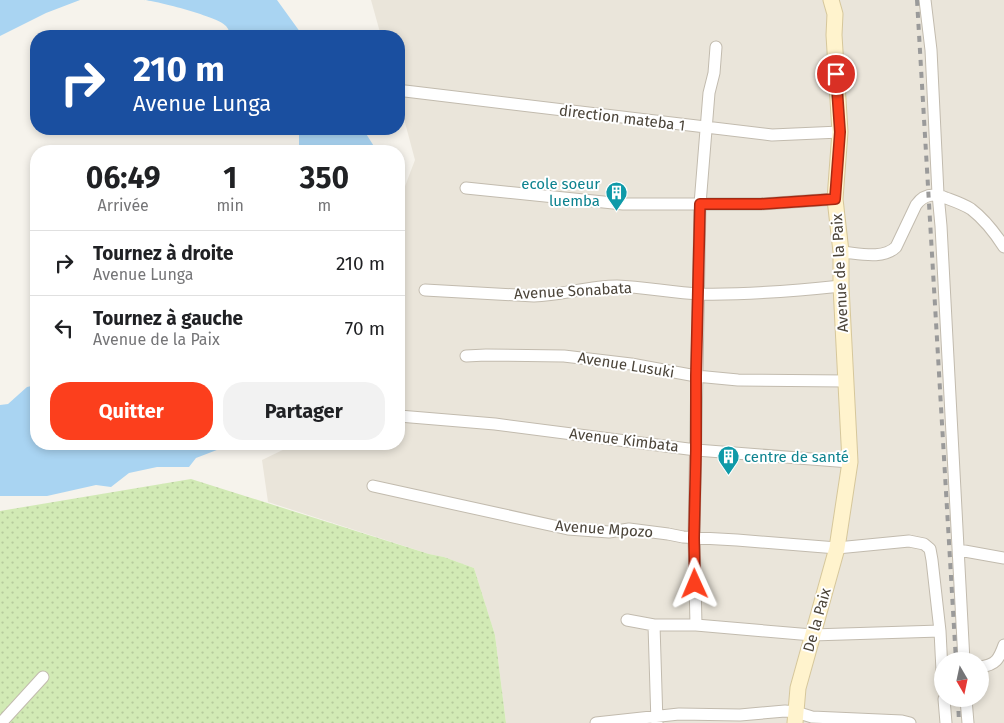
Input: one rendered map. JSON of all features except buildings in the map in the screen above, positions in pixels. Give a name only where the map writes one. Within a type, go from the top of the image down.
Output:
[{"type":"street","name":"Avenue de la Paix","points":[[830,0],[835,14],[834,35],[840,132],[835,199],[841,252],[850,462],[841,517]]},
{"type":"street","points":[[925,0],[931,50],[964,652]]},
{"type":"street","points":[[696,625],[694,538],[700,204],[709,93],[714,73],[716,47]]},
{"type":"street","name":"direction mateba 1","points":[[405,92],[772,135],[840,132]]},
{"type":"street","points":[[466,188],[623,204],[761,204],[835,199]]},
{"type":"street","points":[[841,252],[881,255],[891,252],[896,247],[916,205],[929,194],[938,194],[970,209],[999,232],[1004,247]]},
{"type":"street","name":"Avenue Sonabata","points":[[425,290],[549,296],[616,286],[699,294],[773,293],[841,286]]},
{"type":"street","name":"Avenue Lusuki","points":[[466,356],[584,358],[631,364],[696,376],[738,380],[846,381]]},
{"type":"street","name":"Avenue Kimbata","points":[[405,416],[495,424],[696,450],[850,462]]},
{"type":"street","name":"Avenue Mpozo","points":[[374,486],[568,530],[609,532],[629,529],[694,538],[838,548],[909,541],[924,544],[930,549],[932,560],[941,652]]},
{"type":"street","name":"De la Paix","points":[[795,718],[798,688],[838,548],[841,517]]},
{"type":"street","points":[[958,550],[1004,558]]},
{"type":"street","points":[[627,620],[654,625],[696,625],[812,635],[940,631]]},
{"type":"street","points":[[654,625],[656,720]]},
{"type":"street","points":[[989,666],[999,659],[1004,644]]},
{"type":"street","points":[[1,723],[43,677]]},
{"type":"street","points":[[945,708],[946,723]]},
{"type":"street","points":[[967,708],[968,723]]},
{"type":"street","points":[[596,723],[656,720],[679,714],[740,715],[784,711],[795,718],[812,717],[902,721],[910,723]]},
{"type":"shaded area","points":[[371,0],[1004,0],[1004,723],[506,723],[495,635],[474,568],[268,502],[262,460],[283,450],[405,450],[405,186],[415,160],[405,122],[405,30],[379,30]]},
{"type":"green space","points":[[191,479],[474,568],[495,635],[506,723],[0,723],[0,511]]},
{"type":"water","points":[[0,0],[80,0],[46,13],[0,36]]},
{"type":"water","points":[[144,0],[277,0],[299,30],[228,30],[221,22],[212,18]]},
{"type":"water","points":[[299,135],[367,135],[373,145],[299,145]]},
{"type":"water","points":[[30,386],[30,450],[217,450],[196,458],[189,467],[157,467],[129,473],[111,487],[96,485],[47,496],[0,496],[0,405],[8,404]]},
{"type":"railway","points":[[917,0],[955,652]]},
{"type":"railway","points":[[958,708],[959,723]]},
{"type":"place","name":"ecole soeur luemba","points":[[616,212]]},
{"type":"place","name":"centre de santé","points":[[728,476]]},
{"type":"route","points":[[695,584],[696,376],[700,204],[761,204],[835,199],[840,132],[836,74]]}]
